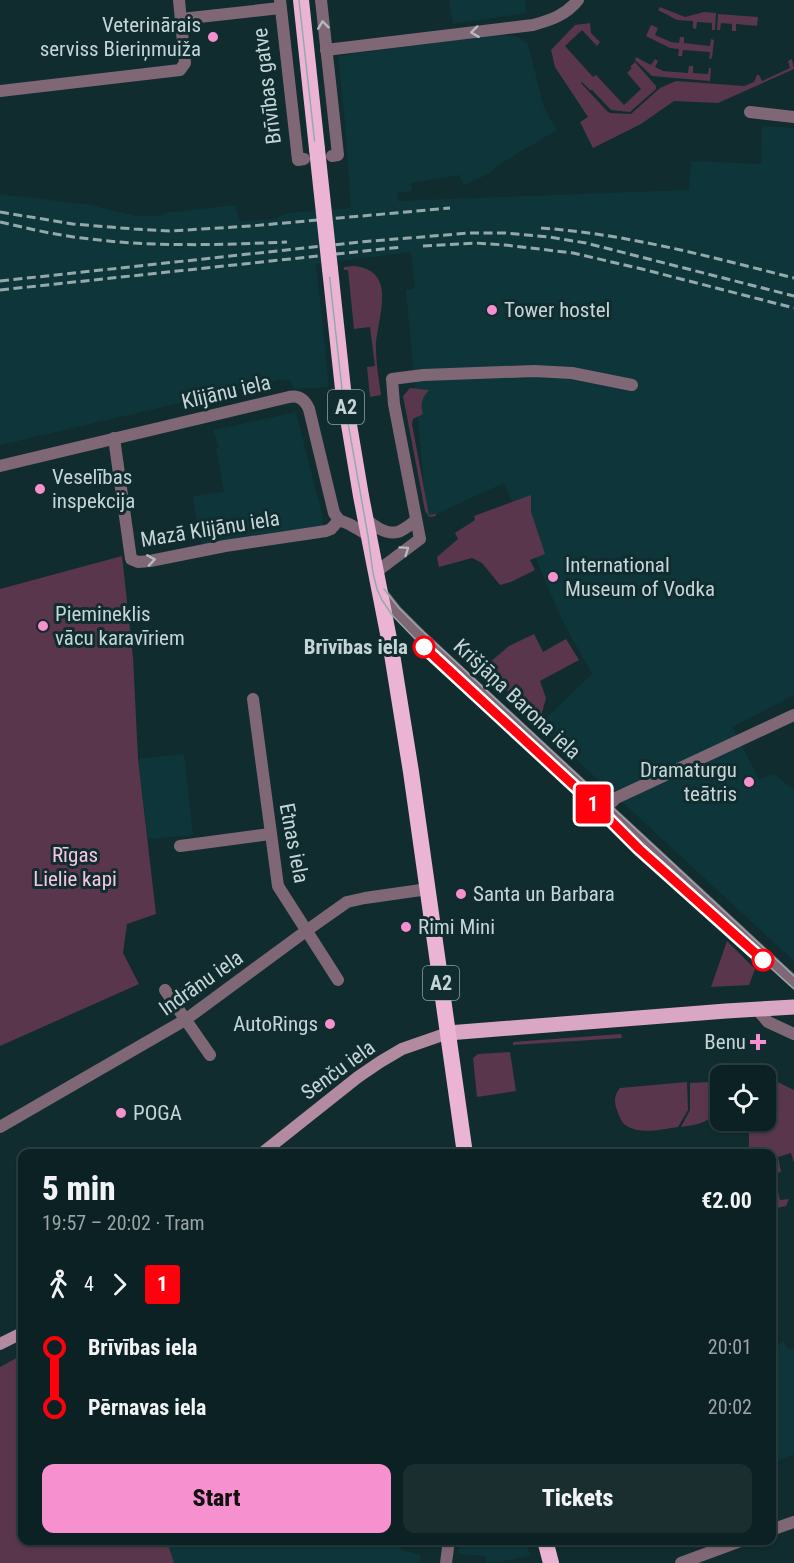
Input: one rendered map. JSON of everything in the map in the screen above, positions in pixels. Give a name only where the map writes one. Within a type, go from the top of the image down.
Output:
[{"type":"highway","name":"Brīvības gatve","points":[[301,0],[318,155]]},
{"type":"highway","name":"A2","points":[[318,155],[343,389],[392,654],[411,772],[464,1149]]},
{"type":"highway","points":[[546,1545],[551,1563]]},
{"type":"main road","points":[[448,1034],[756,1008],[794,1007]]},
{"type":"main road","name":"Senču iela","points":[[267,1149],[380,1062],[402,1049],[448,1034]]},
{"type":"main road","points":[[0,1344],[18,1335]]},
{"type":"street","points":[[0,91],[180,70],[185,63],[179,0]]},
{"type":"street","points":[[318,155],[338,155],[321,0]]},
{"type":"street","points":[[326,50],[533,25],[566,12],[578,0]]},
{"type":"street","points":[[182,19],[280,4]]},
{"type":"street","name":"Brīvības gatve","points":[[280,4],[298,160],[318,155]]},
{"type":"street","points":[[750,112],[794,117]]},
{"type":"street","points":[[377,579],[420,539],[394,404],[392,379],[423,375],[534,370],[632,385]]},
{"type":"street","name":"Klijānu iela","points":[[0,466],[289,397],[297,397],[306,403],[309,409],[331,503],[339,520]]},
{"type":"street","name":"Mazā Klijānu iela","points":[[114,438],[131,559],[138,562],[326,531],[339,520]]},
{"type":"street","points":[[366,519],[386,532],[395,534],[415,522]]},
{"type":"street","points":[[339,520],[370,536]]},
{"type":"street","name":"Krišjāņa Barona iela","points":[[377,579],[387,600],[423,638],[794,982]]},
{"type":"street","name":"Etnas iela","points":[[253,699],[278,886],[338,980]]},
{"type":"street","points":[[606,808],[616,798],[794,715]]},
{"type":"street","points":[[180,846],[270,834]]},
{"type":"street","name":"Indrānu iela","points":[[0,1127],[185,1020],[348,902],[428,889]]},
{"type":"street","points":[[165,990],[210,1055]]},
{"type":"street","points":[[756,1008],[768,1022],[794,1034]]},
{"type":"street","points":[[776,1528],[794,1522]]},
{"type":"street","points":[[446,1563],[448,1545]]},
{"type":"street","points":[[681,1563],[730,1545]]},
{"type":"shaded area","points":[[449,0],[525,0],[527,13],[453,24]]},
{"type":"shaded area","points":[[498,34],[518,37],[528,44],[544,108],[557,130],[498,165],[490,173],[464,185],[459,175],[411,183],[412,191],[396,193],[398,201],[689,190],[691,161],[761,164],[762,126],[794,128],[794,695],[732,727],[759,779],[774,774],[794,790],[794,961],[539,725],[592,674],[561,618],[504,483],[427,518],[406,290],[415,288],[411,252],[316,264],[329,387],[294,389],[290,379],[284,381],[283,379],[0,445],[0,194],[90,205],[136,216],[160,216],[166,213],[235,205],[239,220],[243,221],[273,219],[288,213],[351,208],[338,56]]},
{"type":"shaded area","points":[[296,412],[323,526],[202,545],[193,496],[224,492],[216,448],[219,447],[213,430]]},
{"type":"shaded area","points":[[184,754],[193,835],[148,839],[138,759]]},
{"type":"shaded area","points":[[783,1341],[788,1349],[794,1349],[794,1454],[776,1462],[776,1347]]},
{"type":"shaded area","points":[[168,1545],[400,1545],[401,1550],[420,1555],[420,1561],[416,1563],[174,1563]]},
{"type":"shaded area","points":[[459,1545],[527,1545],[530,1556],[486,1563],[486,1556],[458,1554]]},
{"type":"green space","points":[[660,7],[685,17],[704,12],[716,13],[715,30],[712,30],[712,23],[697,22],[696,29],[693,28],[693,21],[677,20],[658,10]]},
{"type":"green space","points":[[718,14],[758,17],[757,26],[736,24],[736,31],[732,31],[732,24],[721,23],[720,30],[717,30]]},
{"type":"green space","points":[[590,23],[591,33],[600,42],[597,46],[582,30],[565,46],[593,77],[596,75],[624,105],[641,89],[627,73],[635,62],[656,86],[656,89],[630,112],[611,110],[582,82],[610,113],[631,114],[660,88],[676,81],[744,86],[754,82],[757,75],[762,81],[790,68],[788,61],[792,59],[794,69],[718,103],[674,101],[641,124],[593,148],[580,122],[588,117],[555,67],[551,50],[575,25]]},
{"type":"green space","points":[[651,25],[658,28],[655,35],[671,42],[679,43],[680,37],[684,37],[684,43],[710,46],[711,39],[714,40],[712,58],[709,59],[710,52],[683,50],[682,56],[678,56],[679,49],[670,48],[646,36]]},
{"type":"green space","points":[[636,57],[651,65],[655,59],[658,61],[655,67],[663,71],[688,73],[689,66],[693,66],[693,73],[708,74],[711,68],[710,81],[652,76],[635,60]]},
{"type":"green space","points":[[354,266],[368,270],[377,277],[381,287],[381,311],[376,348],[381,395],[370,397],[367,367],[375,366],[370,327],[354,329],[348,270],[344,270],[344,267]]},
{"type":"green space","points":[[410,388],[429,390],[422,401],[423,414],[413,419],[412,424],[429,515],[436,514],[436,516],[430,517],[425,511],[403,396]]},
{"type":"green space","points":[[531,495],[531,512],[545,554],[530,560],[535,570],[500,585],[482,563],[472,558],[439,567],[437,557],[458,539],[455,533],[475,520],[474,516]]},
{"type":"green space","name":"Rīgas Lielie kapi","points":[[122,556],[133,657],[138,759],[156,914],[127,924],[123,953],[139,984],[0,1046],[0,589]]},
{"type":"green space","points":[[534,634],[543,652],[566,639],[579,660],[540,681],[546,698],[540,720],[483,668],[509,646]]},
{"type":"green space","points":[[727,941],[755,969],[749,985],[711,987]]},
{"type":"green space","points":[[621,1034],[622,1038],[513,1045],[513,1042]]},
{"type":"green space","points":[[510,1052],[516,1091],[477,1097],[473,1058],[478,1054]]},
{"type":"green space","points":[[776,1081],[794,1090],[794,1163],[791,1153],[778,1157],[781,1172],[776,1173],[776,1149],[749,1149],[749,1131],[776,1131]]},
{"type":"green space","points":[[687,1082],[688,1110],[678,1127],[652,1131],[639,1130],[625,1125],[622,1121],[615,1101],[620,1088]]},
{"type":"green space","points":[[690,1083],[710,1083],[710,1118],[695,1125],[681,1127],[690,1110]]},
{"type":"green space","points":[[776,1183],[780,1200],[789,1199],[786,1206],[776,1208]]},
{"type":"green space","points":[[18,1357],[18,1545],[168,1545],[174,1563],[0,1563],[0,1367]]},
{"type":"tram line","points":[[299,0],[342,389],[373,573],[382,600],[392,615],[418,642],[597,807],[639,849],[794,989]]},
{"type":"tram line","points":[[384,589],[418,627],[794,976]]},
{"type":"tram line","name":"1","points":[[424,647],[597,807],[639,849],[763,960]]},
{"type":"railway","points":[[0,212],[73,224],[170,231],[450,208]]},
{"type":"railway","points":[[0,222],[68,236],[114,242],[164,244],[287,242]]},
{"type":"railway","points":[[541,228],[637,241],[794,278]]},
{"type":"railway","points":[[0,281],[360,242],[470,233],[506,233],[586,243],[794,296]]},
{"type":"railway","points":[[423,246],[475,243],[573,253],[794,308]]},
{"type":"railway","points":[[0,290],[402,247]]},
{"type":"place","name":"Veterinārais serviss Bieriņmuiža","points":[[213,37]]},
{"type":"place","name":"Tower hostel","points":[[492,310]]},
{"type":"place","name":"Veselības inspekcija","points":[[40,489]]},
{"type":"place","name":"International Museum of Vodka","points":[[553,577]]},
{"type":"place","name":"Piemineklis vācu karavīriem","points":[[43,626]]},
{"type":"place","name":"Brīvības iela","points":[[424,647]]},
{"type":"place","name":"Dramaturgu teātris","points":[[749,782]]},
{"type":"place","name":"Santa un Barbara","points":[[461,894]]},
{"type":"place","name":"Rimi Mini","points":[[406,927]]},
{"type":"place","name":"AutoRings","points":[[330,1024]]},
{"type":"place","name":"Benu","points":[[758,1042]]},
{"type":"place","name":"POGA","points":[[121,1113]]}]
